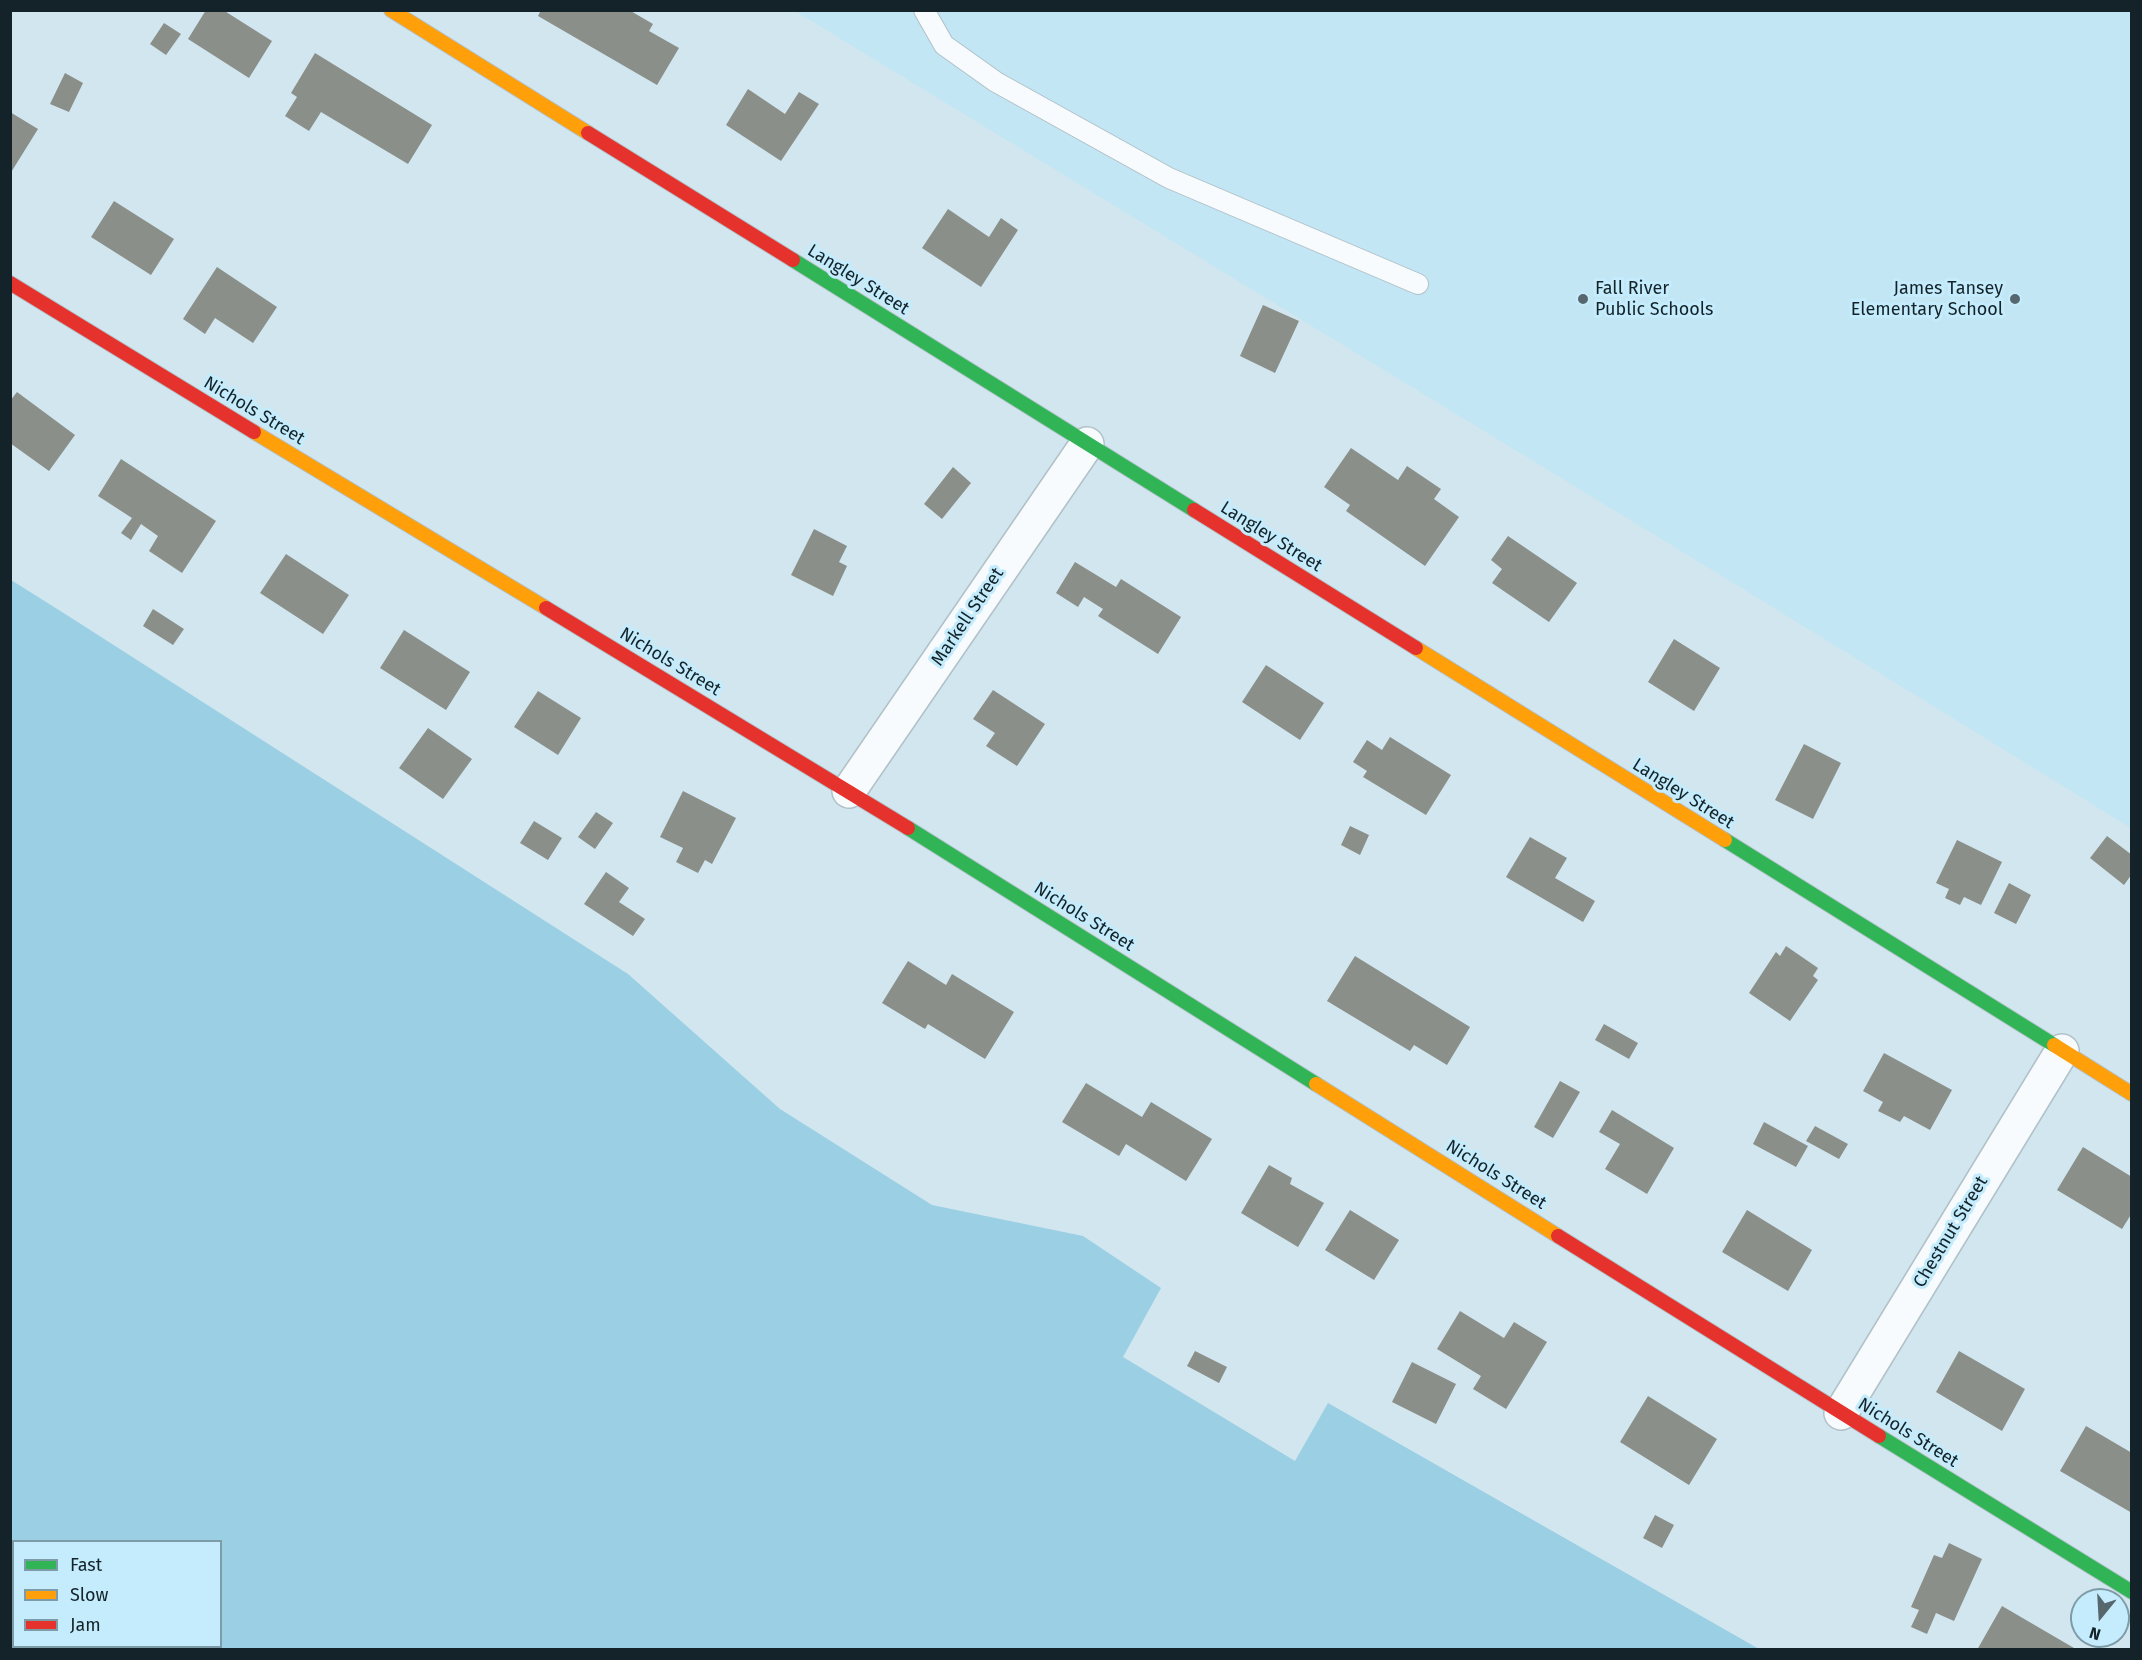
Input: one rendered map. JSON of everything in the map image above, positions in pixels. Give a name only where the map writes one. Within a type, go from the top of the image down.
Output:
[{"type":"street","name":"Langley Street","points":[[391,10],[2132,1095]]},
{"type":"street","name":"Nichols Street","points":[[10,283],[95,337],[849,791],[1840,1413],[2132,1592]]},
{"type":"street","name":"Markell Street","points":[[849,791],[1087,444]]},
{"type":"street","name":"Chestnut Street","points":[[1840,1413],[2062,1051]]},
{"type":"lane","points":[[924,10],[944,45],[996,82],[1159,172],[1418,284]]},
{"type":"shaded area","name":"Fall River Public Schools","points":[[795,11],[2131,11],[2131,828],[1740,587]]},
{"type":"shaded area","points":[[11,580],[628,974],[780,1109],[932,1205],[1083,1236],[1161,1288],[1123,1357],[1295,1461],[1328,1403],[1759,1649],[11,1649]]},
{"type":"building","points":[[206,10],[223,10],[272,41],[249,78],[188,39]]},
{"type":"building","points":[[541,10],[629,10],[653,24],[649,31],[679,48],[657,85],[538,16]]},
{"type":"building","points":[[164,23],[181,34],[166,55],[150,44]]},
{"type":"building","points":[[315,53],[432,125],[408,164],[321,112],[309,131],[285,116],[297,97],[291,93]]},
{"type":"building","points":[[65,73],[83,83],[69,112],[50,104]]},
{"type":"building","points":[[748,89],[785,114],[799,92],[819,104],[781,161],[726,125]]},
{"type":"building","points":[[10,112],[38,129],[10,174]]},
{"type":"building","points":[[114,201],[174,239],[151,275],[91,237]]},
{"type":"building","points":[[948,209],[989,237],[1001,218],[1018,230],[981,287],[922,248]]},
{"type":"building","points":[[217,267],[277,307],[253,343],[215,318],[205,334],[183,319]]},
{"type":"building","points":[[1263,305],[1299,321],[1275,373],[1240,356]]},
{"type":"building","points":[[17,392],[75,435],[49,471],[10,443],[10,401]]},
{"type":"building","points":[[1351,448],[1398,480],[1407,466],[1441,489],[1434,499],[1459,517],[1425,566],[1346,511],[1350,505],[1324,487]]},
{"type":"building","points":[[121,459],[216,521],[182,573],[149,551],[158,536],[141,524],[131,540],[121,533],[132,518],[98,496]]},
{"type":"building","points":[[953,467],[971,483],[942,519],[924,504]]},
{"type":"building","points":[[814,529],[847,546],[839,562],[847,566],[833,596],[791,575]]},
{"type":"building","points":[[1508,536],[1577,583],[1549,622],[1492,583],[1502,569],[1491,560]]},
{"type":"building","points":[[286,554],[349,595],[323,634],[260,593]]},
{"type":"building","points":[[1075,562],[1116,587],[1121,579],[1181,617],[1158,654],[1098,616],[1103,609],[1084,597],[1078,607],[1056,593]]},
{"type":"building","points":[[153,609],[184,629],[173,645],[143,626]]},
{"type":"building","points":[[404,630],[470,672],[446,710],[380,668]]},
{"type":"building","points":[[1674,639],[1720,668],[1694,711],[1648,682]]},
{"type":"building","points":[[1266,665],[1324,703],[1300,740],[1242,702]]},
{"type":"building","points":[[993,690],[1045,724],[1017,766],[986,746],[995,733],[973,719]]},
{"type":"building","points":[[538,691],[581,718],[558,755],[514,727]]},
{"type":"building","points":[[428,728],[472,759],[443,799],[399,768]]},
{"type":"building","points":[[1390,737],[1451,775],[1426,815],[1363,777],[1367,771],[1353,762],[1367,740],[1382,750]]},
{"type":"building","points":[[1804,744],[1841,763],[1813,819],[1775,800]]},
{"type":"building","points":[[683,791],[736,818],[712,864],[705,860],[698,873],[676,862],[683,848],[660,837]]},
{"type":"building","points":[[596,812],[613,823],[595,849],[578,837]]},
{"type":"building","points":[[534,821],[562,838],[548,860],[520,843]]},
{"type":"building","points":[[1350,826],[1369,835],[1360,855],[1341,845]]},
{"type":"building","points":[[2107,836],[2132,855],[2132,874],[2124,885],[2090,858]]},
{"type":"building","points":[[1530,837],[1567,858],[1555,878],[1595,901],[1583,922],[1506,877]]},
{"type":"building","points":[[1957,840],[2002,862],[1981,905],[1964,897],[1960,905],[1945,898],[1949,889],[1936,883]]},
{"type":"building","points":[[606,872],[629,888],[619,902],[645,919],[633,936],[584,904]]},
{"type":"building","points":[[2009,883],[2031,895],[2016,924],[1994,913]]},
{"type":"building","points":[[1786,946],[1818,968],[1813,976],[1818,980],[1790,1021],[1749,993],[1776,952],[1780,956]]},
{"type":"building","points":[[1355,956],[1470,1027],[1447,1065],[1414,1045],[1410,1051],[1327,1001]]},
{"type":"building","points":[[908,961],[946,985],[952,974],[1014,1012],[985,1059],[928,1024],[925,1029],[882,1003]]},
{"type":"building","points":[[1604,1024],[1638,1043],[1629,1059],[1595,1040]]},
{"type":"building","points":[[1884,1053],[1952,1090],[1930,1130],[1904,1116],[1900,1122],[1878,1111],[1883,1102],[1863,1091]]},
{"type":"building","points":[[1560,1081],[1580,1092],[1553,1138],[1534,1127]]},
{"type":"building","points":[[1086,1083],[1142,1117],[1151,1102],[1212,1139],[1186,1181],[1126,1144],[1119,1156],[1062,1122]]},
{"type":"building","points":[[1612,1110],[1674,1148],[1647,1194],[1605,1169],[1620,1144],[1599,1132]]},
{"type":"building","points":[[1764,1122],[1808,1146],[1796,1167],[1753,1144]]},
{"type":"building","points":[[1815,1126],[1848,1144],[1839,1159],[1806,1141]]},
{"type":"building","points":[[2083,1147],[2132,1177],[2132,1213],[2122,1229],[2057,1190]]},
{"type":"building","points":[[1269,1165],[1292,1178],[1290,1184],[1324,1203],[1298,1247],[1241,1213]]},
{"type":"building","points":[[1350,1210],[1399,1240],[1374,1280],[1325,1250]]},
{"type":"building","points":[[1747,1210],[1812,1250],[1788,1291],[1722,1252]]},
{"type":"building","points":[[1460,1311],[1504,1338],[1514,1322],[1547,1342],[1506,1409],[1473,1389],[1481,1376],[1437,1349]]},
{"type":"building","points":[[1195,1351],[1227,1367],[1219,1383],[1187,1366]]},
{"type":"building","points":[[1959,1351],[2025,1389],[2002,1431],[1936,1392]]},
{"type":"building","points":[[1412,1362],[1456,1384],[1436,1424],[1392,1402]]},
{"type":"building","points":[[1648,1396],[1717,1439],[1689,1485],[1620,1442]]},
{"type":"building","points":[[2086,1426],[2132,1453],[2132,1513],[2060,1471]]},
{"type":"building","points":[[1655,1515],[1674,1525],[1662,1548],[1643,1538]]},
{"type":"building","points":[[1949,1543],[1982,1559],[1954,1621],[1936,1613],[1927,1634],[1911,1627],[1919,1610],[1911,1607],[1934,1555],[1942,1558]]},
{"type":"building","points":[[2002,1606],[2070,1646],[2070,1648],[2074,1648],[2073,1650],[1977,1650]]},
{"type":"traffic: fast","points":[[793,260],[1194,510]]},
{"type":"traffic: fast","points":[[908,828],[1316,1084]]},
{"type":"traffic: fast","points":[[1725,840],[2054,1045]]},
{"type":"traffic: fast","points":[[1879,1436],[2132,1592]]},
{"type":"traffic: slow","points":[[391,10],[588,133]]},
{"type":"traffic: slow","points":[[254,432],[546,608]]},
{"type":"traffic: slow","points":[[1416,648],[1725,840]]},
{"type":"traffic: slow","points":[[2054,1045],[2132,1094]]},
{"type":"traffic: slow","points":[[1316,1084],[1558,1236]]},
{"type":"traffic: jam","points":[[588,133],[793,260]]},
{"type":"traffic: jam","points":[[10,283],[254,432]]},
{"type":"traffic: jam","points":[[1194,510],[1416,648]]},
{"type":"traffic: jam","points":[[546,608],[908,828]]},
{"type":"traffic: jam","points":[[1558,1236],[1879,1436]]},
{"type":"place","name":"Fall River Public Schools","points":[[1583,299]]},
{"type":"place","name":"James Tansey Elementary School","points":[[2015,299]]}]
